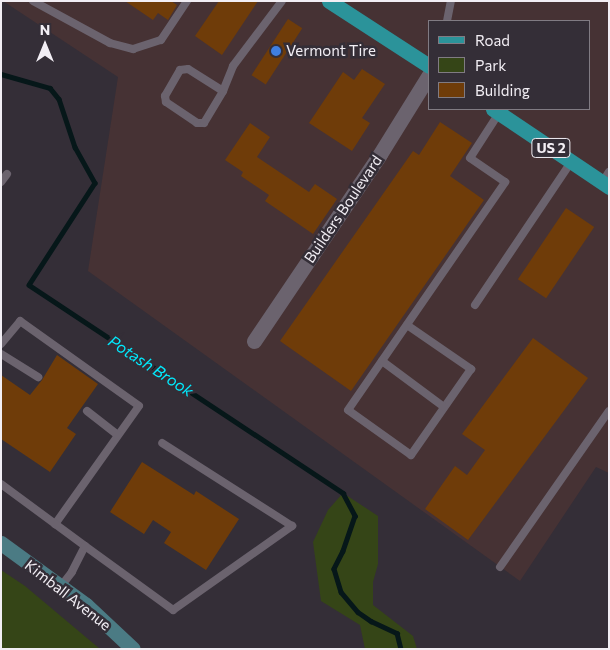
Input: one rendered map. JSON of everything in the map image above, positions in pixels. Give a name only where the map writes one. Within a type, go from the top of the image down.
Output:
[{"type":"main road","points":[[329,1],[428,65]]},
{"type":"main road","name":"US 2","points":[[496,111],[571,162],[607,181]]},
{"type":"main road","name":"Kimball Avenue","points":[[1,543],[86,605],[133,649]]},
{"type":"street","name":"Builders Boulevard","points":[[254,341],[380,154],[428,77]]},
{"type":"lane","points":[[33,1],[44,4],[110,43],[132,49],[160,40],[186,1]]},
{"type":"lane","points":[[223,91],[188,69],[180,70],[165,96],[166,102],[197,123],[204,123],[223,91],[233,66],[282,1]]},
{"type":"lane","points":[[447,20],[451,1]]},
{"type":"lane","points":[[407,325],[471,369],[411,455],[348,410],[505,182],[470,158],[496,111]]},
{"type":"lane","points":[[475,305],[571,162]]},
{"type":"lane","points":[[1,182],[7,174]]},
{"type":"lane","points":[[1,344],[20,321],[139,406],[55,524]]},
{"type":"lane","points":[[1,354],[38,377]]},
{"type":"lane","points":[[382,362],[444,407]]},
{"type":"lane","points":[[87,411],[118,435]]},
{"type":"lane","points":[[500,567],[609,411]]},
{"type":"lane","points":[[1,484],[173,610],[292,526],[162,443]]},
{"type":"lane","points":[[61,586],[72,572],[86,546]]},
{"type":"shaded area","points":[[3,1],[609,1],[609,473],[596,467],[520,581],[88,271],[118,77]]},
{"type":"green space","points":[[343,493],[378,516],[378,564],[373,582],[373,605],[413,636],[417,649],[365,649],[360,625],[321,601],[313,542],[328,510]]},
{"type":"green space","points":[[1,570],[25,586],[100,649],[1,649]]},
{"type":"building","points":[[125,1],[171,1],[177,5],[168,20],[158,13],[153,20]]},
{"type":"building","points":[[219,1],[258,1],[222,55],[195,36]]},
{"type":"building","name":"Vermont Tire","points":[[288,19],[302,28],[266,84],[252,75]]},
{"type":"building","points":[[362,69],[385,84],[362,118],[370,123],[352,151],[309,123],[343,72],[354,80]]},
{"type":"building","points":[[440,122],[472,143],[450,176],[484,200],[351,391],[280,341],[413,151],[419,155]]},
{"type":"building","points":[[250,123],[270,137],[257,157],[309,192],[315,184],[337,199],[313,234],[265,201],[269,195],[241,176],[243,172],[225,160]]},
{"type":"building","points":[[566,208],[594,227],[546,298],[518,279]]},
{"type":"building","points":[[533,338],[588,378],[468,540],[425,509],[455,466],[467,475],[485,450],[462,434]]},
{"type":"building","points":[[57,355],[98,384],[67,428],[76,434],[50,472],[1,439],[1,375],[30,395],[42,380]]},
{"type":"building","points":[[142,462],[194,495],[196,491],[239,519],[206,570],[164,543],[171,532],[153,520],[144,534],[110,512]]},
{"type":"waterway","name":"Potash Brook","points":[[1,74],[50,88],[59,99],[75,147],[95,183],[29,285],[343,493],[355,516],[343,551],[334,569],[341,592],[358,612],[371,621],[397,633],[401,649]]},
{"type":"place","name":"Vermont Tire","points":[[276,51]]}]
